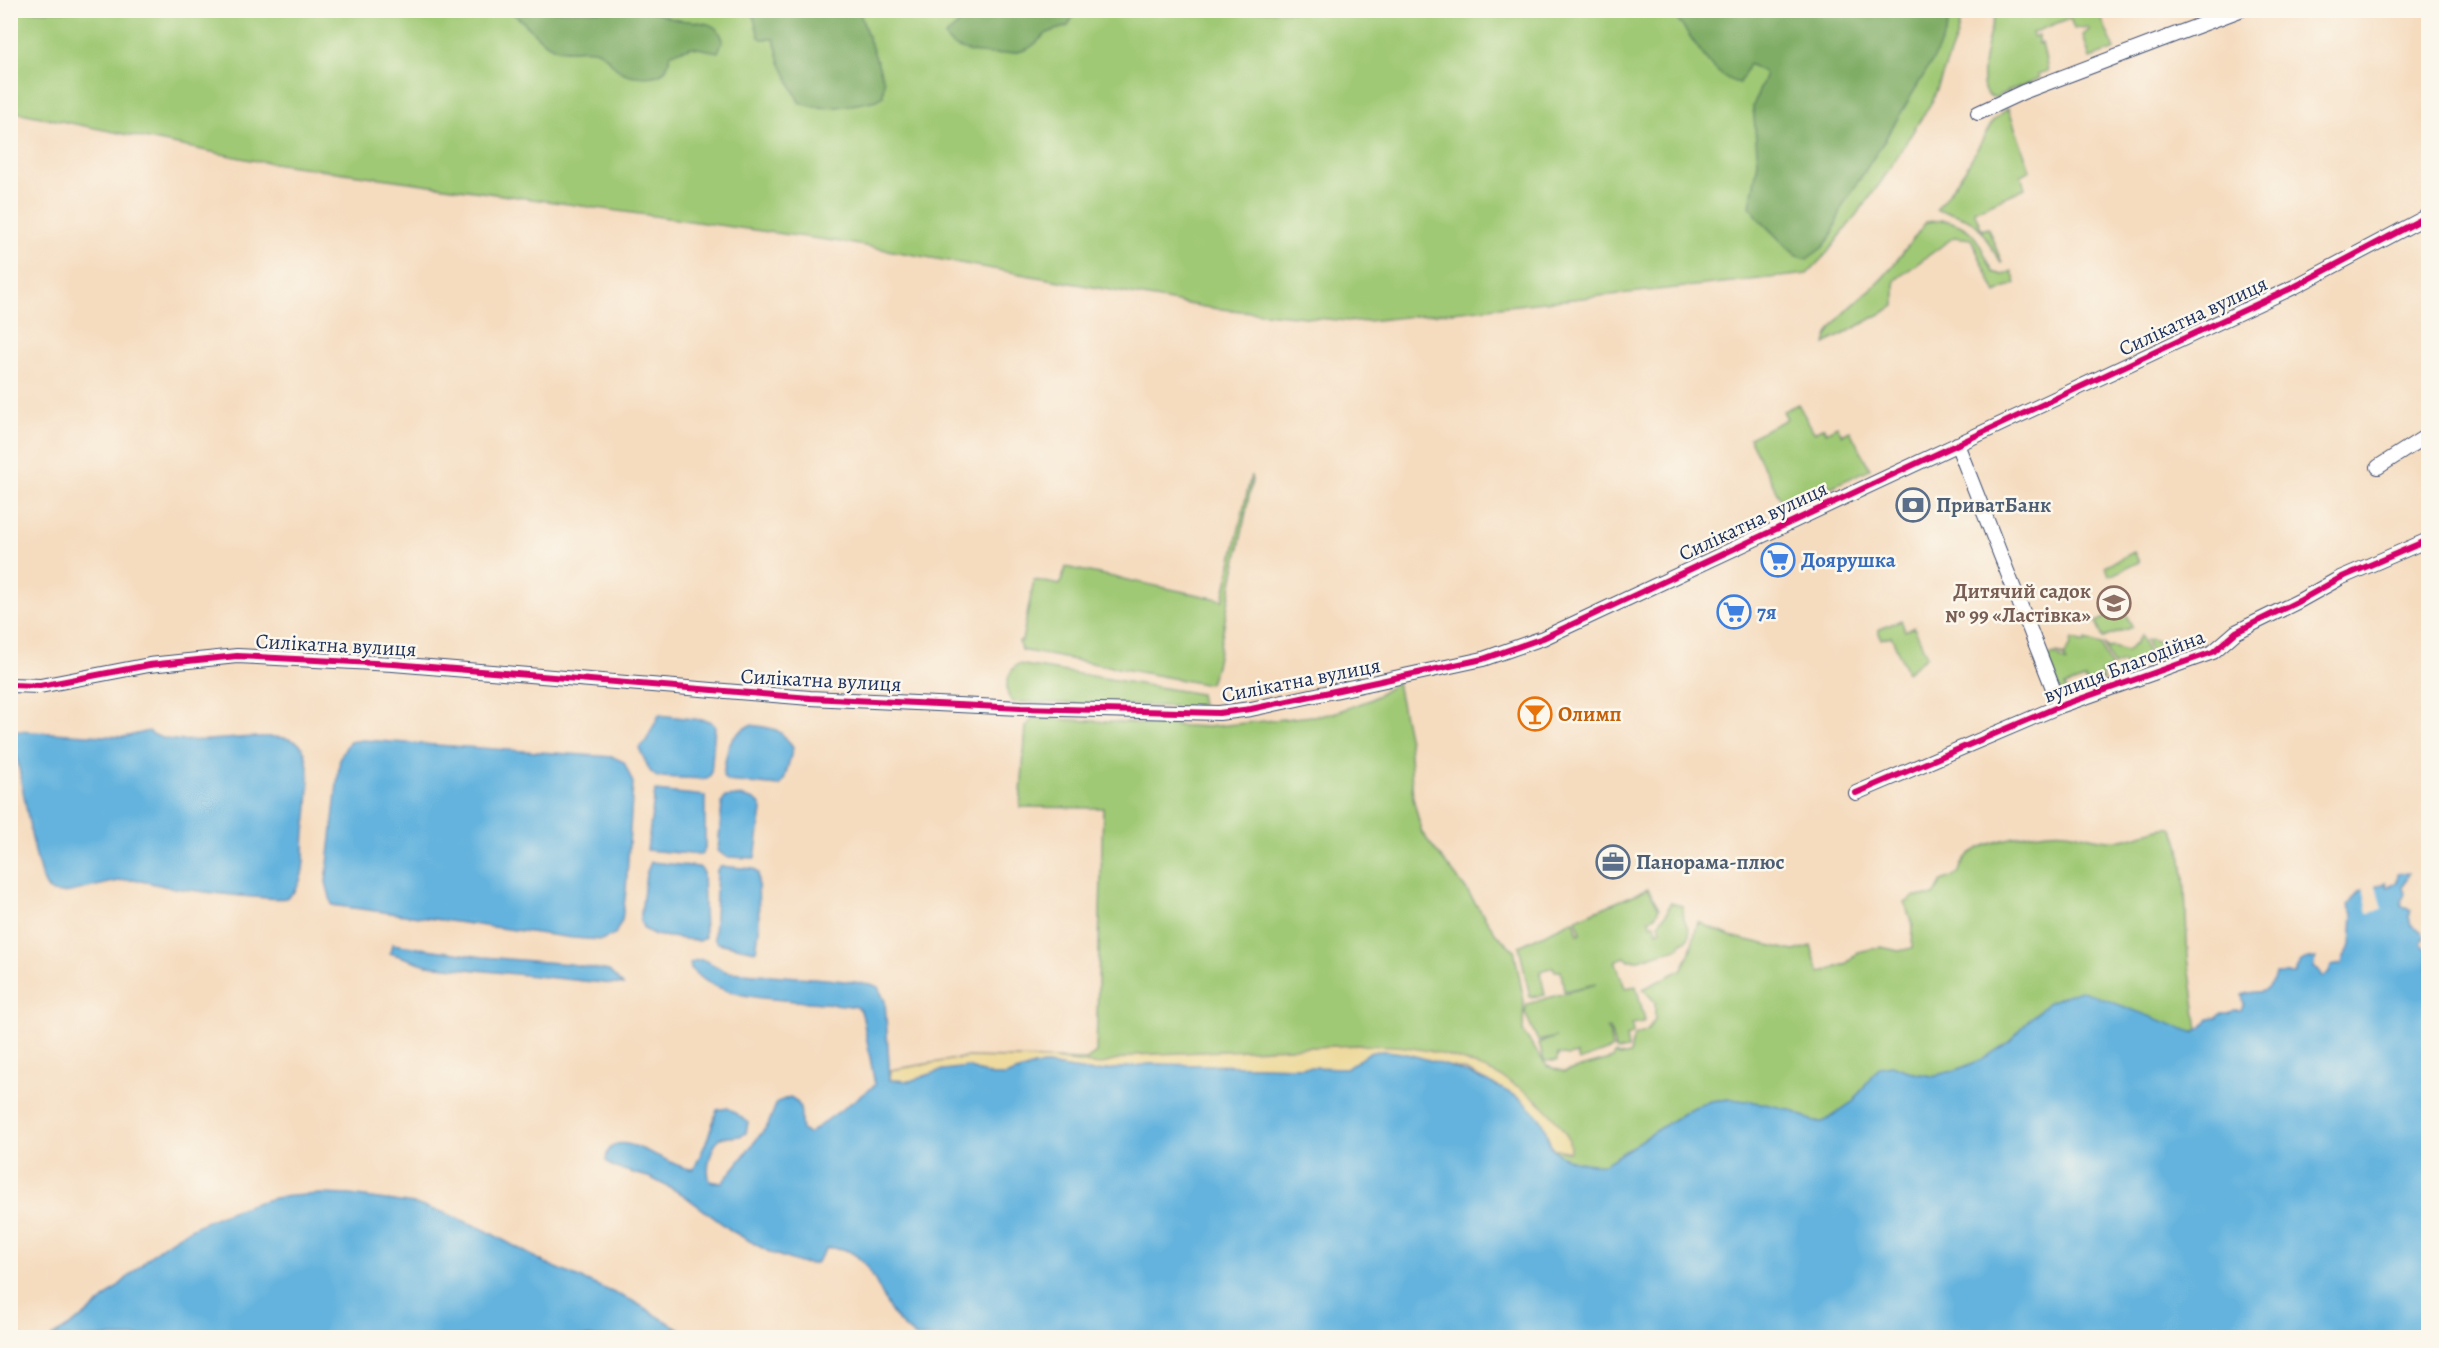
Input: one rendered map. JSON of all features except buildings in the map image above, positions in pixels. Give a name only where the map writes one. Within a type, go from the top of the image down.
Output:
[{"type":"street","points":[[1978,113],[2023,92],[2240,10]]},
{"type":"street","name":"Силікатна вулиця","points":[[10,685],[40,686],[149,665],[237,657],[393,664],[810,698],[1021,708],[1219,713],[1337,692],[1483,659],[1543,638],[2294,286],[2428,216]]},
{"type":"street","points":[[2378,467],[2428,435]]},
{"type":"street","points":[[1957,444],[2060,706]]},
{"type":"street","name":"вулиця Благодійна","points":[[1856,793],[2060,706],[2213,652],[2236,632],[2340,578],[2428,540]]},
{"type":"green space","points":[[10,11],[1962,11],[1957,35],[1933,100],[1881,182],[1828,252],[1807,274],[1358,322],[1210,308],[848,243],[251,160],[11,111]]},
{"type":"green space","points":[[509,11],[652,11],[671,18],[710,25],[720,33],[723,40],[718,52],[692,47],[672,53],[665,70],[655,76],[634,76],[617,69],[600,52],[560,49],[548,45]]},
{"type":"green space","points":[[752,11],[859,11],[884,81],[883,96],[877,100],[827,108],[799,102],[780,62],[774,39],[759,37]]},
{"type":"green space","points":[[957,11],[1076,11],[1068,26],[1048,33],[1030,48],[1019,52],[995,54],[970,51],[950,43],[945,36],[960,23]]},
{"type":"green space","points":[[1668,11],[1951,11],[1946,32],[1934,58],[1843,205],[1831,237],[1822,248],[1807,259],[1797,256],[1788,248],[1756,216],[1750,206],[1758,162],[1753,106],[1765,76],[1764,72],[1749,64],[1740,83],[1719,73],[1677,19]]},
{"type":"green space","points":[[1996,11],[2098,11],[2115,49],[2090,58],[2083,35],[2089,30],[2088,27],[2074,29],[2070,18],[2032,33],[2033,37],[2038,35],[2038,44],[2042,43],[2048,71],[2038,74],[2040,78],[1999,95],[1999,98],[1989,96],[1984,90],[1983,70]]},
{"type":"green space","points":[[2008,108],[2030,170],[2021,175],[2025,188],[1974,211],[1982,230],[1988,228],[2001,263],[1982,232],[1971,221],[1936,210],[1965,170],[1993,121]]},
{"type":"green space","points":[[1944,220],[1964,227],[1970,232],[1976,238],[1993,272],[2003,275],[2012,271],[2016,283],[1996,293],[1971,239],[1954,237],[1895,280],[1895,306],[1825,344],[1834,325],[1879,282],[1926,222]]},
{"type":"green space","points":[[1798,404],[1814,432],[1824,427],[1826,432],[1837,426],[1842,435],[1850,431],[1870,469],[1785,508],[1749,438],[1787,419],[1783,411]]},
{"type":"green space","points":[[1251,475],[1252,481],[1216,666],[1210,683],[1204,684],[1021,650],[1019,641],[1022,641],[1034,580],[1060,585],[1066,567],[1223,600]]},
{"type":"green space","points":[[2134,552],[2139,562],[2110,576],[2105,566]]},
{"type":"green space","points":[[2124,609],[2132,627],[2103,638],[2096,622]]},
{"type":"green space","points":[[1901,620],[1905,631],[1914,627],[1927,656],[1907,672],[1891,636],[1881,639],[1878,630]]},
{"type":"green space","points":[[2141,635],[2148,656],[2135,662],[2136,666],[2126,670],[2123,662],[2113,666],[2104,645],[2126,651]]},
{"type":"green space","points":[[2072,639],[2085,643],[2086,640],[2101,645],[2111,669],[2101,673],[2104,681],[2100,679],[2090,683],[2089,687],[2085,679],[2065,686],[2068,695],[2060,690],[2048,657],[2054,654],[2066,662],[2065,657],[2056,653],[2065,655]]},
{"type":"green space","points":[[2151,639],[2166,645],[2169,654],[2161,657],[2158,652],[2151,654],[2146,640]]},
{"type":"green space","points":[[1018,664],[1200,694],[1202,705],[1193,707],[1013,702],[1008,693],[1007,683],[1011,672]]},
{"type":"green space","points":[[1397,683],[1409,741],[1413,798],[1422,833],[1465,888],[1497,935],[1514,950],[1524,1001],[1523,1032],[1547,1066],[1564,1072],[1613,1058],[1615,1054],[1619,1056],[1630,1054],[1636,1035],[1647,1031],[1655,1019],[1655,1002],[1643,989],[1681,970],[1689,955],[1698,922],[1730,936],[1794,951],[1811,946],[1819,973],[1846,964],[1858,952],[1881,947],[1899,951],[1912,948],[1913,927],[1905,903],[1915,896],[1934,896],[1942,881],[1958,874],[1966,858],[1984,846],[2044,832],[2073,833],[2113,840],[2127,839],[2159,829],[2172,828],[2181,853],[2188,957],[2198,1031],[2191,1033],[2031,1018],[2010,1041],[1983,1059],[1954,1071],[1932,1076],[1917,1074],[1891,1065],[1881,1067],[1872,1075],[1854,1101],[1823,1122],[1814,1122],[1791,1110],[1731,1099],[1710,1101],[1690,1109],[1639,1142],[1565,1195],[1522,1089],[1464,1061],[1359,1045],[1137,1055],[1099,1065],[1052,1059],[1086,1060],[1096,1053],[1103,808],[1020,807],[1026,726],[1034,718],[1207,727],[1331,714],[1370,700]]},
{"type":"green space","points":[[1648,889],[1659,908],[1656,915],[1649,920],[1651,925],[1655,924],[1657,932],[1661,930],[1659,922],[1667,913],[1670,903],[1683,906],[1689,937],[1680,944],[1680,947],[1639,960],[1628,960],[1625,957],[1615,961],[1625,988],[1636,986],[1645,1020],[1632,1024],[1633,1034],[1626,1037],[1628,1049],[1618,1051],[1615,1049],[1610,1028],[1607,1029],[1612,1049],[1579,1061],[1577,1054],[1568,1056],[1558,1054],[1557,1061],[1544,1061],[1539,1043],[1556,1037],[1538,1041],[1525,1013],[1527,1004],[1596,984],[1564,991],[1561,971],[1555,971],[1553,967],[1540,971],[1545,995],[1530,997],[1519,946],[1574,920],[1578,934],[1581,933],[1576,919]]},
{"type":"sand","points":[[1359,1045],[1399,1046],[1425,1050],[1466,1062],[1507,1080],[1542,1105],[1556,1120],[1568,1138],[1570,1152],[1552,1148],[1542,1122],[1522,1100],[1465,1070],[1389,1052],[1346,1068],[1149,1064],[1094,1072],[1047,1065],[1034,1066],[1005,1076],[992,1076],[980,1071],[943,1070],[910,1081],[890,1080],[891,1070],[968,1057],[1052,1059],[1099,1065],[1137,1055]]},
{"type":"water","points":[[659,715],[710,721],[715,726],[711,774],[707,779],[657,777],[650,771],[639,748],[646,741]]},
{"type":"water","points":[[750,725],[780,732],[793,748],[784,780],[780,786],[727,781],[723,776],[727,752],[732,740]]},
{"type":"water","points":[[15,731],[124,737],[149,731],[162,738],[181,740],[274,737],[292,740],[302,747],[309,776],[303,868],[296,889],[286,898],[274,899],[128,880],[63,893],[49,890],[43,881],[33,843],[12,737]]},
{"type":"water","points":[[363,740],[613,757],[624,762],[633,783],[626,891],[622,920],[615,934],[601,940],[573,938],[332,905],[326,882],[340,758],[349,742]]},
{"type":"water","points":[[655,791],[705,796],[705,849],[701,855],[647,850]]},
{"type":"water","points":[[739,796],[756,801],[761,806],[755,858],[726,857],[718,851],[722,803],[725,797]]},
{"type":"water","points":[[651,862],[699,867],[703,871],[705,937],[699,941],[655,935],[644,929],[640,921],[646,874]]},
{"type":"water","points":[[720,866],[754,869],[758,873],[759,930],[756,951],[718,943],[714,939],[717,870]]},
{"type":"water","points":[[2409,873],[2403,888],[2405,893],[2401,905],[2411,911],[2409,917],[2411,925],[2421,931],[2424,937],[2421,943],[2428,951],[2428,1337],[916,1337],[896,1318],[867,1267],[851,1252],[840,1248],[827,1248],[816,1263],[812,1264],[800,1263],[771,1253],[732,1231],[682,1194],[651,1178],[613,1167],[606,1161],[610,1149],[618,1144],[630,1145],[684,1168],[694,1169],[717,1110],[728,1108],[748,1122],[746,1133],[740,1136],[719,1138],[714,1148],[709,1165],[710,1181],[722,1183],[768,1125],[777,1102],[790,1097],[798,1103],[802,1130],[808,1134],[875,1085],[863,1018],[861,1011],[856,1007],[769,999],[725,990],[706,981],[691,969],[690,963],[695,960],[704,960],[728,972],[826,979],[871,984],[878,987],[885,1001],[890,1080],[910,1081],[943,1070],[968,1067],[992,1076],[1005,1076],[1034,1066],[1047,1065],[1093,1072],[1149,1064],[1346,1068],[1369,1053],[1383,1051],[1401,1053],[1470,1074],[1509,1092],[1524,1102],[1539,1117],[1551,1146],[1558,1153],[1577,1162],[1605,1164],[1690,1109],[1711,1101],[1731,1099],[1761,1103],[1791,1110],[1814,1122],[1823,1122],[1854,1101],[1872,1075],[1881,1067],[1891,1065],[1917,1074],[1932,1076],[1954,1071],[1983,1059],[2010,1041],[2049,1002],[2080,990],[2194,1033],[2203,1028],[2209,1019],[2217,1018],[2220,1014],[2229,1014],[2234,1010],[2241,1010],[2244,1004],[2242,995],[2266,990],[2273,982],[2275,974],[2294,974],[2304,960],[2316,958],[2314,968],[2318,969],[2322,977],[2329,973],[2331,966],[2342,964],[2351,946],[2353,914],[2348,905],[2360,891],[2386,883],[2388,887],[2397,883],[2398,874]]},
{"type":"water","points":[[392,944],[483,957],[570,964],[609,971],[623,985],[427,965],[390,953]]},
{"type":"water","points":[[321,1194],[350,1195],[414,1204],[445,1213],[483,1229],[547,1264],[633,1301],[692,1337],[51,1337],[93,1309],[154,1253],[195,1227],[228,1212],[275,1198]]},
{"type":"pier","points":[[2376,885],[2382,910],[2368,913],[2363,887]]},
{"type":"cycle path","points":[[10,685],[40,686],[149,665],[237,656],[393,664],[810,698],[1021,708],[1219,713],[1251,709],[1483,659],[1543,638],[2294,287],[2428,216]]},
{"type":"cycle path","points":[[1856,793],[2060,706],[2213,652],[2236,632],[2340,578],[2428,540]]},
{"type":"place","name":"ПриватБанк","points":[[1913,505]]},
{"type":"place","name":"Доярушка","points":[[1778,560]]},
{"type":"place","name":"Дитячий садок № 99 «Ластівка»","points":[[2114,603]]},
{"type":"place","name":"7я","points":[[1734,612]]},
{"type":"place","name":"Олимп","points":[[1535,714]]},
{"type":"place","name":"Панорама-плюс","points":[[1613,862]]}]
